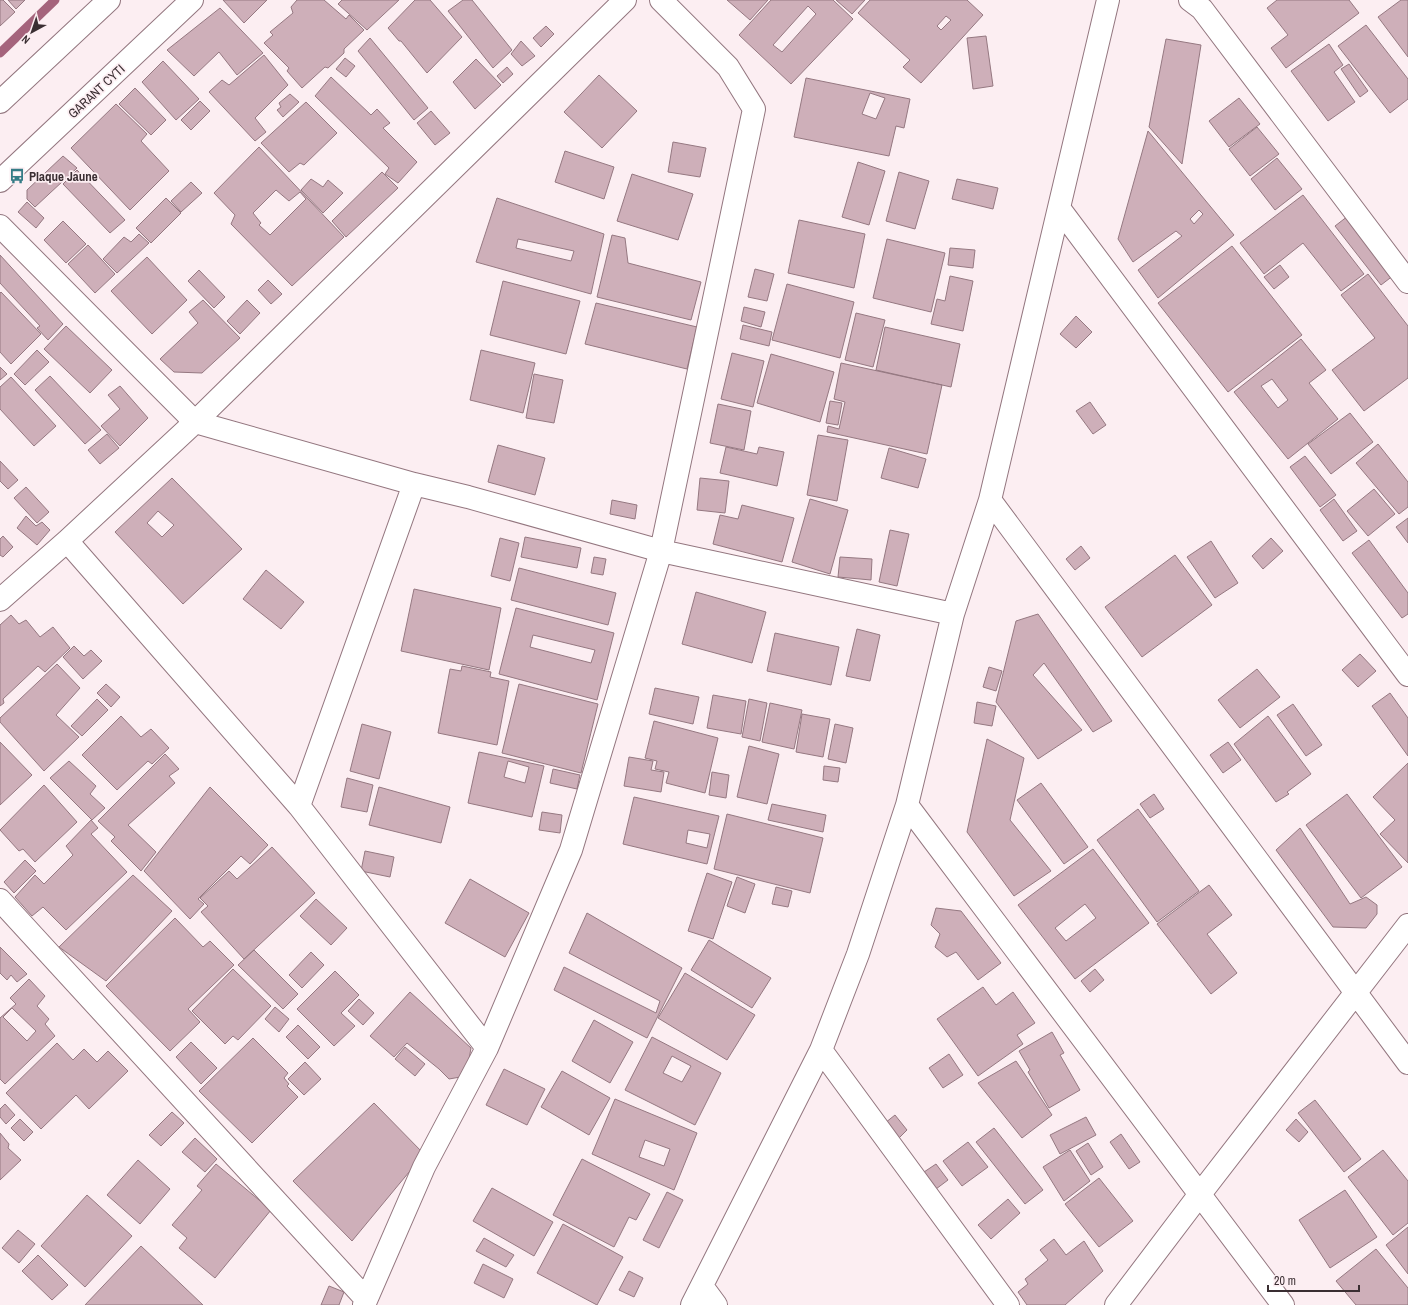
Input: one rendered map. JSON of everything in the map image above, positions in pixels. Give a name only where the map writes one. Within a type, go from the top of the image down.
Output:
[{"type":"street","points":[[0,102],[109,0]]},
{"type":"street","name":"GARANT CYTI","points":[[0,181],[192,0]]},
{"type":"street","points":[[0,600],[67,541],[195,422],[625,0]]},
{"type":"street","points":[[0,900],[365,1302],[424,1167],[488,1048],[571,850],[661,551],[754,109],[728,67],[661,0]]},
{"type":"street","points":[[716,1305],[697,1296],[821,1050],[858,954],[907,805],[953,614],[990,500],[1108,0]]},
{"type":"street","points":[[1190,0],[1202,9],[1408,282]]},
{"type":"street","points":[[1059,208],[1408,675]]},
{"type":"street","points":[[0,226],[195,422],[414,484],[468,497],[661,551],[953,614]]},
{"type":"street","points":[[299,806],[414,484]]},
{"type":"street","points":[[990,500],[1408,1063]]},
{"type":"street","points":[[67,541],[299,806],[488,1048]]},
{"type":"street","points":[[907,805],[1283,1305]]},
{"type":"street","points":[[1116,1305],[1408,925]]},
{"type":"street","points":[[821,1050],[1008,1305]]},
{"type":"building","points":[[0,0],[3,0],[15,12],[0,26]]},
{"type":"building","points":[[8,0],[25,0],[16,9]]},
{"type":"building","points":[[223,0],[267,0],[244,23]]},
{"type":"building","points":[[297,0],[324,0],[346,19],[349,15],[364,30],[344,49],[344,53],[328,68],[325,67],[302,88],[287,71],[289,68],[264,43],[273,35],[270,32],[293,13],[291,7]]},
{"type":"building","points":[[342,0],[399,0],[367,30],[338,4]]},
{"type":"building","points":[[415,0],[430,0],[462,37],[427,73],[401,41],[399,41],[388,28]]},
{"type":"building","points":[[463,0],[472,0],[512,50],[493,68],[448,11]]},
{"type":"building","points":[[727,0],[768,0],[750,20]]},
{"type":"building","points":[[771,0],[833,0],[853,19],[791,84],[739,35]],"holes":[[[808,6],[816,14],[782,52],[773,45]]]},
{"type":"building","points":[[836,0],[865,0],[852,14]]},
{"type":"building","points":[[870,0],[967,0],[983,15],[921,83],[903,67],[910,60],[858,13]],"holes":[[[946,16],[951,20],[941,30],[937,26]]]},
{"type":"building","points":[[1277,0],[1349,0],[1359,13],[1286,68],[1271,48],[1288,35],[1267,8]]},
{"type":"building","points":[[1401,0],[1408,0],[1408,57],[1378,17]]},
{"type":"building","points":[[220,8],[263,53],[237,75],[219,52],[194,76],[167,50]]},
{"type":"building","points":[[1366,25],[1408,79],[1408,99],[1390,113],[1338,46]]},
{"type":"building","points":[[546,26],[554,34],[541,47],[533,38]]},
{"type":"building","points":[[986,36],[993,86],[973,89],[967,38]]},
{"type":"building","points":[[370,38],[428,108],[414,120],[358,51]]},
{"type":"building","points":[[1166,39],[1201,45],[1182,164],[1149,127]]},
{"type":"building","points":[[521,41],[535,56],[522,66],[511,54]]},
{"type":"building","points":[[1329,44],[1343,65],[1334,72],[1355,102],[1328,121],[1291,71]]},
{"type":"building","points":[[264,55],[288,85],[255,118],[266,132],[255,141],[209,92],[222,80],[229,85]]},
{"type":"building","points":[[345,58],[355,66],[346,77],[336,69]]},
{"type":"building","points":[[476,59],[501,85],[475,109],[453,82]]},
{"type":"building","points":[[163,61],[199,99],[176,120],[142,82]]},
{"type":"building","points":[[1349,64],[1368,91],[1360,97],[1341,69]]},
{"type":"building","points":[[507,67],[513,74],[503,83],[497,76]]},
{"type":"building","points":[[599,75],[637,111],[602,148],[564,112]]},
{"type":"building","points":[[331,77],[371,115],[377,109],[390,123],[383,128],[417,162],[398,183],[385,174],[389,168],[315,96]]},
{"type":"building","points":[[806,78],[910,99],[904,128],[896,126],[889,156],[794,137]],"holes":[[[870,93],[885,98],[876,119],[862,114]]]},
{"type":"building","points":[[135,88],[166,120],[151,135],[119,104]]},
{"type":"building","points":[[290,94],[299,102],[283,117],[277,110],[281,107],[279,103]]},
{"type":"building","points":[[1239,98],[1260,124],[1229,147],[1209,121]]},
{"type":"building","points":[[200,101],[210,111],[191,130],[181,120]]},
{"type":"building","points":[[306,102],[337,133],[304,165],[300,163],[289,172],[261,143]]},
{"type":"building","points":[[116,104],[147,134],[141,141],[169,171],[130,210],[71,148]]},
{"type":"building","points":[[431,111],[450,133],[435,145],[417,123]]},
{"type":"building","points":[[1257,127],[1279,154],[1250,176],[1229,149]]},
{"type":"building","points":[[1148,131],[1234,235],[1158,298],[1138,270],[1182,236],[1176,231],[1133,262],[1118,239]],"holes":[[[1199,210],[1203,214],[1194,224],[1190,219]]]},
{"type":"building","points":[[673,142],[706,148],[700,177],[668,172]]},
{"type":"building","points":[[259,147],[344,237],[292,286],[231,224],[235,215],[214,193]],"holes":[[[276,190],[289,201],[300,192],[306,199],[270,235],[259,225],[261,223],[253,213]]]},
{"type":"building","points":[[565,151],[614,167],[604,199],[555,182]]},
{"type":"building","points":[[63,156],[77,168],[35,207],[27,199],[27,190]]},
{"type":"building","points":[[1277,158],[1302,189],[1275,210],[1251,179]]},
{"type":"building","points":[[858,162],[885,171],[869,225],[842,217]]},
{"type":"building","points":[[77,170],[125,220],[110,233],[63,184]]},
{"type":"building","points":[[382,172],[398,188],[346,237],[332,221]]},
{"type":"building","points":[[899,172],[929,181],[915,229],[886,221]]},
{"type":"building","points":[[632,174],[693,194],[678,240],[617,221]]},
{"type":"building","points":[[311,179],[323,187],[328,180],[343,193],[323,213],[301,190]]},
{"type":"building","points":[[957,179],[998,188],[993,209],[952,199]]},
{"type":"building","points":[[191,182],[202,193],[181,212],[171,201]]},
{"type":"building","points":[[1303,195],[1364,274],[1341,291],[1303,243],[1264,274],[1240,243]]},
{"type":"building","points":[[166,198],[181,213],[151,243],[136,228]]},
{"type":"building","points":[[497,198],[604,234],[591,294],[476,262]],"holes":[[[518,239],[574,251],[571,261],[516,248]]]},
{"type":"building","points":[[27,202],[44,218],[36,228],[18,212]]},
{"type":"building","points":[[1348,216],[1394,275],[1381,285],[1335,226]]},
{"type":"building","points":[[799,220],[865,234],[854,288],[788,273]]},
{"type":"building","points":[[63,221],[86,244],[66,263],[44,240]]},
{"type":"building","points":[[139,234],[149,243],[117,273],[103,259],[124,237],[131,242]]},
{"type":"building","points":[[612,235],[625,238],[628,263],[701,282],[691,320],[597,297]]},
{"type":"building","points":[[887,239],[945,253],[931,312],[873,298]]},
{"type":"building","points":[[88,245],[115,274],[95,293],[68,264]]},
{"type":"building","points":[[1232,246],[1302,335],[1228,392],[1158,303]]},
{"type":"building","points":[[950,248],[975,250],[973,268],[948,265]]},
{"type":"building","points":[[0,255],[63,324],[48,340],[37,328],[40,326],[0,283]]},
{"type":"building","points":[[147,257],[187,300],[152,334],[111,291]]},
{"type":"building","points":[[1280,265],[1289,277],[1274,289],[1264,277]]},
{"type":"building","points":[[755,269],[774,274],[767,301],[748,297]]},
{"type":"building","points":[[199,270],[225,297],[214,308],[188,281]]},
{"type":"building","points":[[1368,274],[1408,326],[1408,378],[1364,411],[1332,370],[1375,338],[1341,295]]},
{"type":"building","points":[[950,276],[973,281],[963,331],[931,324],[937,299],[945,301]]},
{"type":"building","points":[[268,280],[282,294],[271,304],[258,290]]},
{"type":"building","points":[[503,281],[580,301],[566,354],[490,335]]},
{"type":"building","points":[[787,284],[854,302],[840,358],[772,340]]},
{"type":"building","points":[[1,292],[41,334],[11,364],[0,352]]},
{"type":"building","points":[[203,300],[240,338],[202,373],[174,372],[160,359],[198,323],[189,312]]},
{"type":"building","points":[[247,300],[260,313],[240,334],[227,321]]},
{"type":"building","points":[[596,303],[697,327],[687,369],[585,344]]},
{"type":"building","points":[[744,307],[765,312],[761,327],[741,321]]},
{"type":"building","points":[[856,313],[885,320],[873,367],[845,360]]},
{"type":"building","points":[[1076,316],[1092,332],[1076,348],[1060,334]]},
{"type":"building","points":[[743,325],[772,332],[769,346],[740,339]]},
{"type":"building","points":[[66,326],[112,370],[90,393],[44,349]]},
{"type":"building","points":[[885,327],[960,344],[951,387],[876,370]]},
{"type":"building","points":[[1301,339],[1326,370],[1309,383],[1338,419],[1288,459],[1234,392]],"holes":[[[1272,379],[1288,400],[1278,408],[1261,386]]]},
{"type":"building","points":[[37,350],[49,362],[25,385],[14,374]]},
{"type":"building","points":[[481,350],[535,363],[523,413],[470,400]]},
{"type":"building","points":[[732,353],[764,361],[753,407],[721,399]]},
{"type":"building","points":[[771,354],[834,372],[820,422],[757,403]]},
{"type":"building","points":[[841,363],[942,385],[927,454],[827,432],[828,426],[839,429],[845,402],[834,399]]},
{"type":"building","points":[[0,367],[7,374],[0,380]]},
{"type":"building","points":[[534,374],[563,380],[554,423],[526,418]]},
{"type":"building","points":[[50,376],[101,430],[85,444],[35,390]]},
{"type":"building","points":[[11,377],[56,426],[34,446],[0,409],[0,387]]},
{"type":"building","points":[[120,386],[148,418],[120,446],[101,426],[120,409],[108,395]]},
{"type":"building","points":[[830,401],[842,403],[838,425],[826,423]]},
{"type":"building","points":[[1090,402],[1106,425],[1093,434],[1076,411]]},
{"type":"building","points":[[718,404],[751,411],[744,450],[710,443]]},
{"type":"building","points":[[1350,413],[1373,442],[1331,474],[1308,444]]},
{"type":"building","points":[[107,434],[119,448],[100,464],[88,450]]},
{"type":"building","points":[[818,435],[848,440],[837,501],[807,495]]},
{"type":"building","points":[[1378,444],[1408,482],[1408,507],[1399,514],[1356,463]]},
{"type":"building","points":[[498,445],[545,458],[535,495],[488,482]]},
{"type":"building","points":[[726,447],[757,454],[759,447],[784,452],[777,486],[720,473]]},
{"type":"building","points":[[889,448],[926,459],[918,488],[881,478]]},
{"type":"building","points":[[1305,456],[1336,495],[1320,507],[1290,467]]},
{"type":"building","points":[[0,461],[18,480],[8,489],[0,481]]},
{"type":"building","points":[[172,478],[242,549],[183,604],[115,532]],"holes":[[[158,511],[174,525],[162,537],[147,523]]]},
{"type":"building","points":[[700,478],[729,481],[725,513],[697,510]]},
{"type":"building","points":[[26,487],[49,512],[37,523],[14,498]]},
{"type":"building","points":[[1374,489],[1395,514],[1368,536],[1347,511]]},
{"type":"building","points":[[810,499],[848,510],[830,574],[792,562]]},
{"type":"building","points":[[1334,499],[1357,531],[1343,541],[1320,510]]},
{"type":"building","points":[[612,500],[637,505],[635,519],[610,514]]},
{"type":"building","points":[[742,505],[794,518],[782,562],[713,544],[720,515],[738,519]]},
{"type":"building","points":[[26,516],[36,526],[42,522],[50,530],[37,545],[17,528]]},
{"type":"building","points":[[1408,518],[1408,543],[1396,527]]},
{"type":"building","points":[[890,530],[909,534],[897,586],[879,582]]},
{"type":"building","points":[[3,536],[13,547],[3,557],[0,555],[0,539]]},
{"type":"building","points":[[525,537],[581,548],[577,568],[521,557]]},
{"type":"building","points":[[500,538],[519,543],[510,581],[491,576]]},
{"type":"building","points":[[1271,538],[1283,551],[1263,569],[1252,556]]},
{"type":"building","points":[[1369,540],[1408,593],[1408,614],[1402,618],[1352,553]]},
{"type":"building","points":[[1211,541],[1238,583],[1215,598],[1187,557]]},
{"type":"building","points":[[1081,546],[1090,558],[1075,570],[1066,559]]},
{"type":"building","points":[[1175,555],[1212,605],[1142,657],[1105,607]]},
{"type":"building","points":[[594,557],[606,559],[603,575],[591,573]]},
{"type":"building","points":[[840,557],[872,559],[871,580],[838,577]]},
{"type":"building","points":[[519,568],[616,593],[608,625],[511,600]]},
{"type":"building","points":[[266,570],[304,602],[281,629],[243,599]]},
{"type":"building","points":[[414,589],[501,608],[489,670],[401,651]]},
{"type":"building","points":[[696,592],[766,612],[752,663],[682,644]]},
{"type":"building","points":[[516,608],[614,633],[597,700],[499,674]],"holes":[[[533,635],[595,650],[591,663],[530,647]]]},
{"type":"building","points":[[1038,614],[1112,721],[1093,732],[1044,663],[1033,675],[1082,730],[1038,759],[996,702],[1016,621]]},
{"type":"building","points":[[11,615],[19,624],[26,620],[40,637],[53,627],[70,648],[45,672],[38,666],[3,699],[4,703],[0,706],[0,625]]},
{"type":"building","points":[[857,629],[880,635],[870,681],[846,676]]},
{"type":"building","points":[[775,633],[839,647],[831,685],[767,671]]},
{"type":"building","points":[[74,646],[84,656],[91,650],[102,661],[83,679],[63,657]]},
{"type":"building","points":[[1360,654],[1376,671],[1358,687],[1342,670]]},
{"type":"building","points":[[57,664],[80,688],[56,715],[79,737],[44,771],[0,722],[0,718]]},
{"type":"building","points":[[462,666],[491,672],[490,677],[509,681],[497,745],[438,733],[450,669],[461,671]]},
{"type":"building","points":[[989,667],[1002,671],[996,691],[983,687]]},
{"type":"building","points":[[1257,669],[1280,697],[1240,728],[1218,700]]},
{"type":"building","points":[[106,684],[120,697],[111,707],[97,693]]},
{"type":"building","points":[[519,684],[598,704],[581,773],[502,753]]},
{"type":"building","points":[[655,688],[699,697],[693,724],[649,714]]},
{"type":"building","points":[[1390,693],[1408,718],[1408,756],[1372,706]]},
{"type":"building","points":[[713,695],[746,701],[741,734],[707,728]]},
{"type":"building","points":[[97,699],[108,710],[82,736],[71,726]]},
{"type":"building","points":[[749,699],[767,703],[760,741],[742,737]]},
{"type":"building","points":[[977,702],[996,706],[992,726],[974,723]]},
{"type":"building","points":[[770,703],[802,710],[794,749],[762,742]]},
{"type":"building","points":[[1293,704],[1322,745],[1306,756],[1277,715]]},
{"type":"building","points":[[802,714],[830,719],[823,757],[796,752]]},
{"type":"building","points":[[121,716],[141,737],[151,729],[169,748],[152,764],[148,761],[117,790],[82,755]]},
{"type":"building","points":[[1268,716],[1311,774],[1287,792],[1289,794],[1276,802],[1234,744]]},
{"type":"building","points":[[654,721],[718,738],[705,793],[666,783],[669,772],[655,769],[657,761],[645,758]]},
{"type":"building","points":[[362,724],[391,732],[379,779],[350,771]]},
{"type":"building","points":[[835,724],[853,728],[846,763],[828,759]]},
{"type":"building","points":[[987,739],[1024,758],[1010,820],[1051,871],[1014,896],[967,832]]},
{"type":"building","points":[[0,742],[32,775],[0,805]]},
{"type":"building","points":[[1228,742],[1241,760],[1223,773],[1210,755]]},
{"type":"building","points":[[749,746],[779,754],[767,804],[737,797]]},
{"type":"building","points":[[479,752],[544,766],[532,817],[468,803]],"holes":[[[508,761],[529,767],[525,783],[504,777]]]},
{"type":"building","points":[[165,754],[179,769],[169,776],[175,783],[128,825],[156,852],[141,871],[111,841],[115,837],[98,821]]},
{"type":"building","points":[[629,757],[653,761],[651,770],[664,772],[661,792],[624,786]]},
{"type":"building","points":[[69,761],[96,786],[90,794],[105,808],[92,820],[50,778]]},
{"type":"building","points":[[1408,763],[1408,863],[1380,834],[1395,820],[1373,797]]},
{"type":"building","points":[[824,766],[840,768],[838,782],[823,780]]},
{"type":"building","points":[[553,769],[580,775],[577,789],[550,783]]},
{"type":"building","points":[[712,772],[729,775],[726,798],[709,795]]},
{"type":"building","points":[[347,778],[373,785],[367,812],[341,807]]},
{"type":"building","points":[[1041,783],[1088,847],[1064,864],[1017,800]]},
{"type":"building","points":[[44,785],[77,822],[35,862],[23,849],[19,851],[0,830]]},
{"type":"building","points":[[210,787],[268,845],[250,864],[241,856],[198,899],[204,904],[190,919],[144,871]]},
{"type":"building","points":[[379,787],[450,807],[441,843],[369,825]]},
{"type":"building","points":[[1154,794],[1164,809],[1150,818],[1140,804]]},
{"type":"building","points":[[1347,794],[1402,867],[1361,898],[1306,825]]},
{"type":"building","points":[[634,797],[719,816],[707,864],[623,844]],"holes":[[[688,830],[710,834],[707,848],[686,843]]]},
{"type":"building","points":[[772,804],[826,815],[823,832],[768,820]]},
{"type":"building","points":[[1138,809],[1199,891],[1157,922],[1097,840]]},
{"type":"building","points":[[542,812],[562,815],[560,833],[539,830]]},
{"type":"building","points":[[727,814],[823,838],[810,893],[714,869]]},
{"type":"building","points":[[91,820],[98,828],[91,834],[127,872],[66,930],[43,907],[32,916],[15,897],[35,875],[44,884],[73,855],[66,846]]},
{"type":"building","points":[[1300,828],[1350,904],[1366,897],[1377,905],[1377,914],[1366,928],[1333,927],[1276,850]]},
{"type":"building","points":[[272,847],[315,893],[244,959],[201,912],[208,906],[200,898],[229,871],[237,879]]},
{"type":"building","points":[[1093,849],[1149,923],[1075,979],[1018,905]],"holes":[[[1085,904],[1096,918],[1066,941],[1055,928]]]},
{"type":"building","points":[[365,851],[394,857],[390,877],[361,871]]},
{"type":"building","points":[[25,860],[36,871],[14,893],[4,882]]},
{"type":"building","points":[[707,873],[732,882],[713,939],[688,931]]},
{"type":"building","points":[[133,875],[172,911],[106,981],[59,947]]},
{"type":"building","points":[[737,877],[755,884],[745,913],[727,906]]},
{"type":"building","points":[[470,879],[529,913],[505,957],[445,923]]},
{"type":"building","points":[[1209,885],[1232,915],[1207,934],[1237,973],[1211,994],[1157,924]]},
{"type":"building","points":[[776,887],[792,891],[788,907],[772,904]]},
{"type":"building","points":[[316,899],[347,928],[331,945],[300,916]]},
{"type":"building","points":[[936,908],[961,911],[1001,963],[978,980],[956,952],[947,957],[935,947],[940,934],[931,925]]},
{"type":"building","points":[[587,913],[682,968],[647,1038],[554,990],[564,967],[656,1013],[660,1001],[569,953]]},
{"type":"building","points":[[175,918],[203,947],[210,941],[234,965],[188,1009],[200,1022],[170,1051],[106,986]]},
{"type":"building","points":[[709,940],[771,978],[752,1008],[691,970]]},
{"type":"building","points":[[0,947],[27,974],[17,982],[11,975],[7,980],[0,973]]},
{"type":"building","points":[[254,950],[298,994],[283,1009],[238,965]]},
{"type":"building","points":[[311,952],[324,965],[302,988],[289,975]]},
{"type":"building","points":[[233,969],[271,1006],[238,1040],[233,1036],[225,1044],[192,1011]]},
{"type":"building","points":[[1095,969],[1104,980],[1090,992],[1081,981]]},
{"type":"building","points":[[335,971],[359,995],[341,1013],[355,1026],[334,1046],[297,1009]]},
{"type":"building","points":[[685,973],[755,1015],[727,1060],[658,1018]]},
{"type":"building","points":[[29,979],[45,996],[37,1006],[49,1019],[45,1024],[55,1036],[5,1084],[0,1079],[0,1018],[16,1004],[10,998]],"holes":[[[12,1008],[36,1031],[27,1041],[3,1017]]]},
{"type":"building","points":[[983,987],[996,1005],[1013,992],[1035,1023],[1017,1035],[1023,1044],[978,1076],[937,1019]]},
{"type":"building","points":[[410,992],[471,1048],[466,1076],[449,1079],[407,1043],[394,1057],[370,1036]]},
{"type":"building","points":[[359,999],[374,1013],[363,1025],[348,1011]]},
{"type":"building","points":[[275,1007],[289,1019],[279,1032],[265,1019]]},
{"type":"building","points":[[594,1020],[633,1042],[610,1083],[572,1061]]},
{"type":"building","points":[[298,1025],[320,1047],[308,1059],[286,1037]]},
{"type":"building","points":[[1052,1032],[1064,1053],[1060,1055],[1080,1090],[1049,1108],[1028,1072],[1030,1070],[1019,1051]]},
{"type":"building","points":[[652,1037],[721,1073],[695,1125],[625,1090]],"holes":[[[672,1056],[691,1066],[682,1082],[663,1073]]]},
{"type":"building","points":[[253,1038],[288,1073],[284,1078],[289,1084],[287,1086],[298,1097],[252,1143],[199,1091]]},
{"type":"building","points":[[191,1042],[217,1068],[201,1084],[176,1057]]},
{"type":"building","points":[[57,1043],[73,1060],[84,1049],[97,1062],[108,1051],[128,1071],[89,1109],[76,1095],[41,1129],[6,1093]]},
{"type":"building","points":[[405,1047],[425,1064],[415,1076],[395,1059]]},
{"type":"building","points":[[949,1054],[963,1075],[943,1088],[929,1068]]},
{"type":"building","points":[[1016,1061],[1052,1115],[1022,1138],[978,1083]]},
{"type":"building","points":[[305,1062],[321,1079],[304,1095],[288,1079]]},
{"type":"building","points":[[504,1069],[545,1089],[527,1125],[486,1105]]},
{"type":"building","points":[[562,1071],[610,1098],[589,1135],[541,1107]]},
{"type":"building","points":[[615,1099],[697,1133],[674,1190],[592,1154]],"holes":[[[645,1140],[670,1149],[664,1166],[639,1157]]]},
{"type":"building","points":[[1315,1100],[1361,1159],[1344,1172],[1298,1113]]},
{"type":"building","points":[[374,1103],[424,1154],[352,1241],[293,1181]]},
{"type":"building","points":[[5,1104],[15,1115],[6,1124],[0,1117],[0,1109]]},
{"type":"building","points":[[172,1112],[184,1123],[161,1146],[149,1135]]},
{"type":"building","points":[[895,1115],[907,1130],[898,1139],[885,1123]]},
{"type":"building","points":[[1086,1117],[1096,1135],[1060,1154],[1050,1135]]},
{"type":"building","points":[[20,1119],[33,1132],[24,1141],[11,1128]]},
{"type":"building","points":[[1296,1119],[1308,1132],[1299,1142],[1286,1130]]},
{"type":"building","points":[[994,1128],[1043,1190],[1025,1204],[976,1142]]},
{"type":"building","points":[[0,1133],[9,1144],[8,1148],[21,1160],[0,1180]]},
{"type":"building","points":[[1121,1134],[1140,1162],[1129,1169],[1110,1142]]},
{"type":"building","points":[[195,1138],[217,1159],[205,1172],[182,1152]]},
{"type":"building","points":[[968,1142],[988,1167],[962,1186],[943,1161]]},
{"type":"building","points":[[1088,1143],[1103,1167],[1091,1175],[1076,1151]]},
{"type":"building","points":[[1070,1150],[1090,1181],[1064,1201],[1043,1167]]},
{"type":"building","points":[[1383,1150],[1408,1181],[1408,1223],[1393,1235],[1348,1177]]},
{"type":"building","points":[[582,1159],[650,1194],[636,1220],[629,1217],[614,1247],[553,1215]]},
{"type":"building","points":[[138,1160],[170,1189],[140,1224],[107,1195]]},
{"type":"building","points":[[216,1164],[271,1210],[215,1278],[179,1248],[187,1238],[172,1225],[202,1190],[197,1186]]},
{"type":"building","points":[[936,1164],[948,1180],[936,1189],[924,1172]]},
{"type":"building","points":[[1099,1178],[1133,1221],[1099,1247],[1065,1204]]},
{"type":"building","points":[[492,1188],[553,1222],[534,1256],[473,1221]]},
{"type":"building","points":[[1345,1190],[1377,1237],[1330,1268],[1299,1220]]},
{"type":"building","points":[[667,1192],[683,1200],[659,1248],[643,1240]]},
{"type":"building","points":[[87,1195],[132,1236],[85,1287],[41,1246]]},
{"type":"building","points":[[1008,1199],[1020,1213],[991,1239],[978,1225]]},
{"type":"building","points":[[563,1224],[623,1257],[597,1305],[537,1273]]},
{"type":"building","points":[[1408,1227],[1408,1274],[1386,1245]]},
{"type":"building","points":[[18,1230],[35,1244],[19,1263],[2,1248]]},
{"type":"building","points":[[484,1238],[514,1255],[506,1267],[476,1251]]},
{"type":"building","points":[[1054,1239],[1066,1255],[1084,1241],[1103,1271],[1065,1305],[1027,1305],[1018,1292],[1028,1284],[1025,1279],[1048,1260],[1040,1250]]},
{"type":"building","points":[[141,1246],[203,1305],[85,1305]]},
{"type":"building","points":[[1376,1249],[1408,1288],[1408,1305],[1356,1305],[1336,1281]]},
{"type":"building","points":[[38,1255],[68,1285],[52,1300],[22,1271]]},
{"type":"building","points":[[483,1264],[513,1279],[504,1298],[474,1283]]},
{"type":"building","points":[[629,1271],[643,1278],[634,1297],[619,1290]]},
{"type":"building","points":[[329,1286],[344,1292],[339,1305],[321,1305]]},
{"type":"waterway","points":[[0,53],[55,0]]},
{"type":"place","name":"Plaque Jaune","points":[[17,176]]}]
